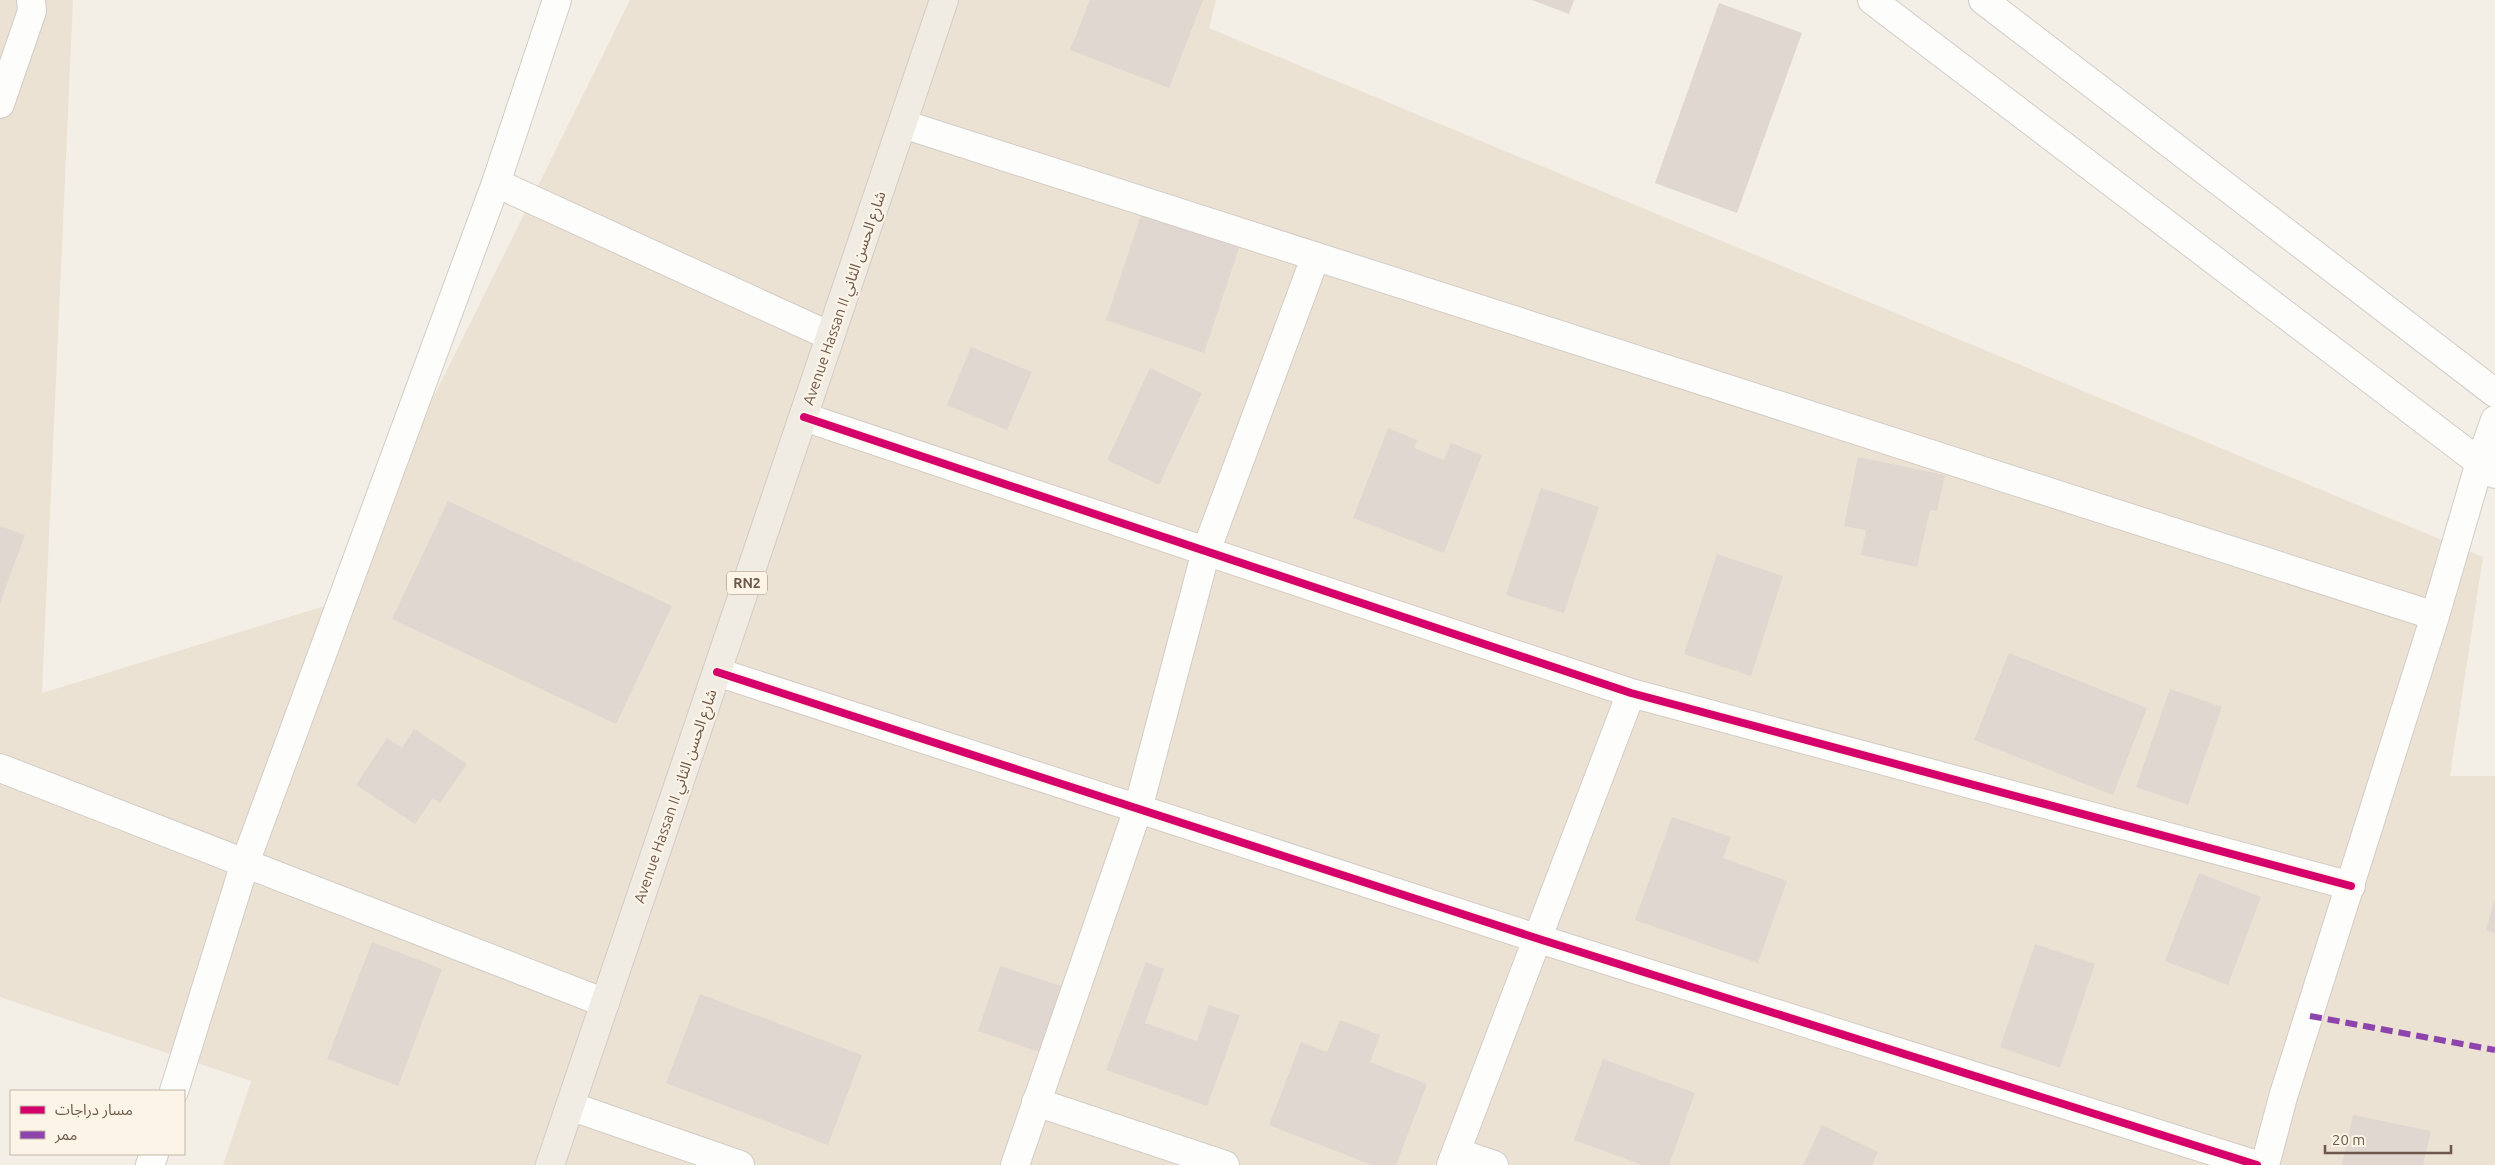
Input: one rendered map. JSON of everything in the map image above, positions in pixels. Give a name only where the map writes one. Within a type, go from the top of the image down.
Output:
[{"type":"main road","name":"Avenue Hassan II شارع الحسن الثاني","points":[[550,1165],[944,0]]},
{"type":"street","points":[[0,104],[32,11],[31,0]]},
{"type":"street","points":[[174,1090],[245,863],[496,183],[557,0]]},
{"type":"street","points":[[1872,0],[2487,468]]},
{"type":"street","points":[[1983,0],[2495,393]]},
{"type":"street","points":[[902,124],[2435,616]]},
{"type":"street","points":[[496,183],[830,336]]},
{"type":"street","points":[[1014,1165],[1138,809],[1206,551],[1315,258]]},
{"type":"street","points":[[804,417],[1631,693],[2351,886]]},
{"type":"street","points":[[2264,1165],[2435,616],[2487,468],[2495,420]]},
{"type":"street","points":[[717,672],[1539,939],[2257,1165]]},
{"type":"street","points":[[1494,1165],[1453,1159],[1539,939],[1631,693]]},
{"type":"street","points":[[0,768],[605,1003]]},
{"type":"street","points":[[1036,1102],[1225,1165]]},
{"type":"street","points":[[570,1106],[740,1165]]},
{"type":"shaded area","points":[[0,0],[73,0],[42,693],[331,604],[630,0],[1216,0],[1209,28],[2483,557],[2450,776],[2495,776],[2495,1165],[223,1165],[251,1081],[0,997]]},
{"type":"building","points":[[1090,0],[1203,0],[1169,88],[1070,50]]},
{"type":"building","points":[[1532,0],[1574,0],[1569,14]]},
{"type":"building","points":[[1719,3],[1802,33],[1737,213],[1655,183]]},
{"type":"building","points":[[1142,212],[1240,245],[1204,353],[1106,320]]},
{"type":"building","points":[[971,347],[1032,372],[1007,430],[947,405]]},
{"type":"building","points":[[1150,368],[1202,393],[1159,485],[1107,460]]},
{"type":"building","points":[[1388,428],[1417,440],[1414,448],[1444,460],[1451,443],[1482,455],[1444,553],[1353,518]]},
{"type":"building","points":[[1858,457],[1945,475],[1937,511],[1930,510],[1917,567],[1861,555],[1866,530],[1844,526]]},
{"type":"building","points":[[1541,488],[1599,507],[1564,613],[1506,595]]},
{"type":"building","points":[[448,501],[672,606],[616,724],[392,619]]},
{"type":"building","points":[[0,526],[25,535],[0,603]]},
{"type":"building","points":[[1717,554],[1783,576],[1751,676],[1684,654]]},
{"type":"building","points":[[2009,653],[2147,708],[2113,795],[1974,740]]},
{"type":"building","points":[[2170,689],[2222,707],[2188,805],[2136,787]]},
{"type":"building","points":[[414,729],[467,764],[440,803],[433,798],[415,824],[356,785],[387,738],[402,748]]},
{"type":"building","points":[[1672,817],[1731,837],[1723,858],[1787,881],[1758,963],[1635,920]]},
{"type":"building","points":[[2199,873],[2261,897],[2228,985],[2165,961]]},
{"type":"building","points":[[2495,901],[2495,933],[2486,930]]},
{"type":"building","points":[[372,942],[442,969],[398,1086],[327,1059]]},
{"type":"building","points":[[2035,944],[2095,964],[2060,1068],[2000,1047]]},
{"type":"building","points":[[1146,962],[1164,969],[1145,1023],[1197,1041],[1209,1005],[1240,1015],[1207,1106],[1106,1070]]},
{"type":"building","points":[[1000,966],[1061,986],[1039,1052],[978,1031]]},
{"type":"building","points":[[700,994],[862,1055],[828,1145],[666,1083]]},
{"type":"building","points":[[1340,1020],[1380,1035],[1370,1062],[1427,1084],[1396,1165],[1372,1165],[1269,1125],[1301,1042],[1327,1052]]},
{"type":"building","points":[[1603,1059],[1695,1093],[1669,1165],[1643,1165],[1574,1140]]},
{"type":"building","points":[[2353,1115],[2431,1131],[2423,1165],[2342,1165]]},
{"type":"building","points":[[1822,1125],[1878,1152],[1872,1165],[1803,1165]]},
{"type":"marked path","points":[[2310,1016],[2495,1050]]},
{"type":"cycle path","points":[[804,417],[1631,693],[2351,886]]},
{"type":"cycle path","points":[[717,672],[1539,939],[2257,1165]]}]
